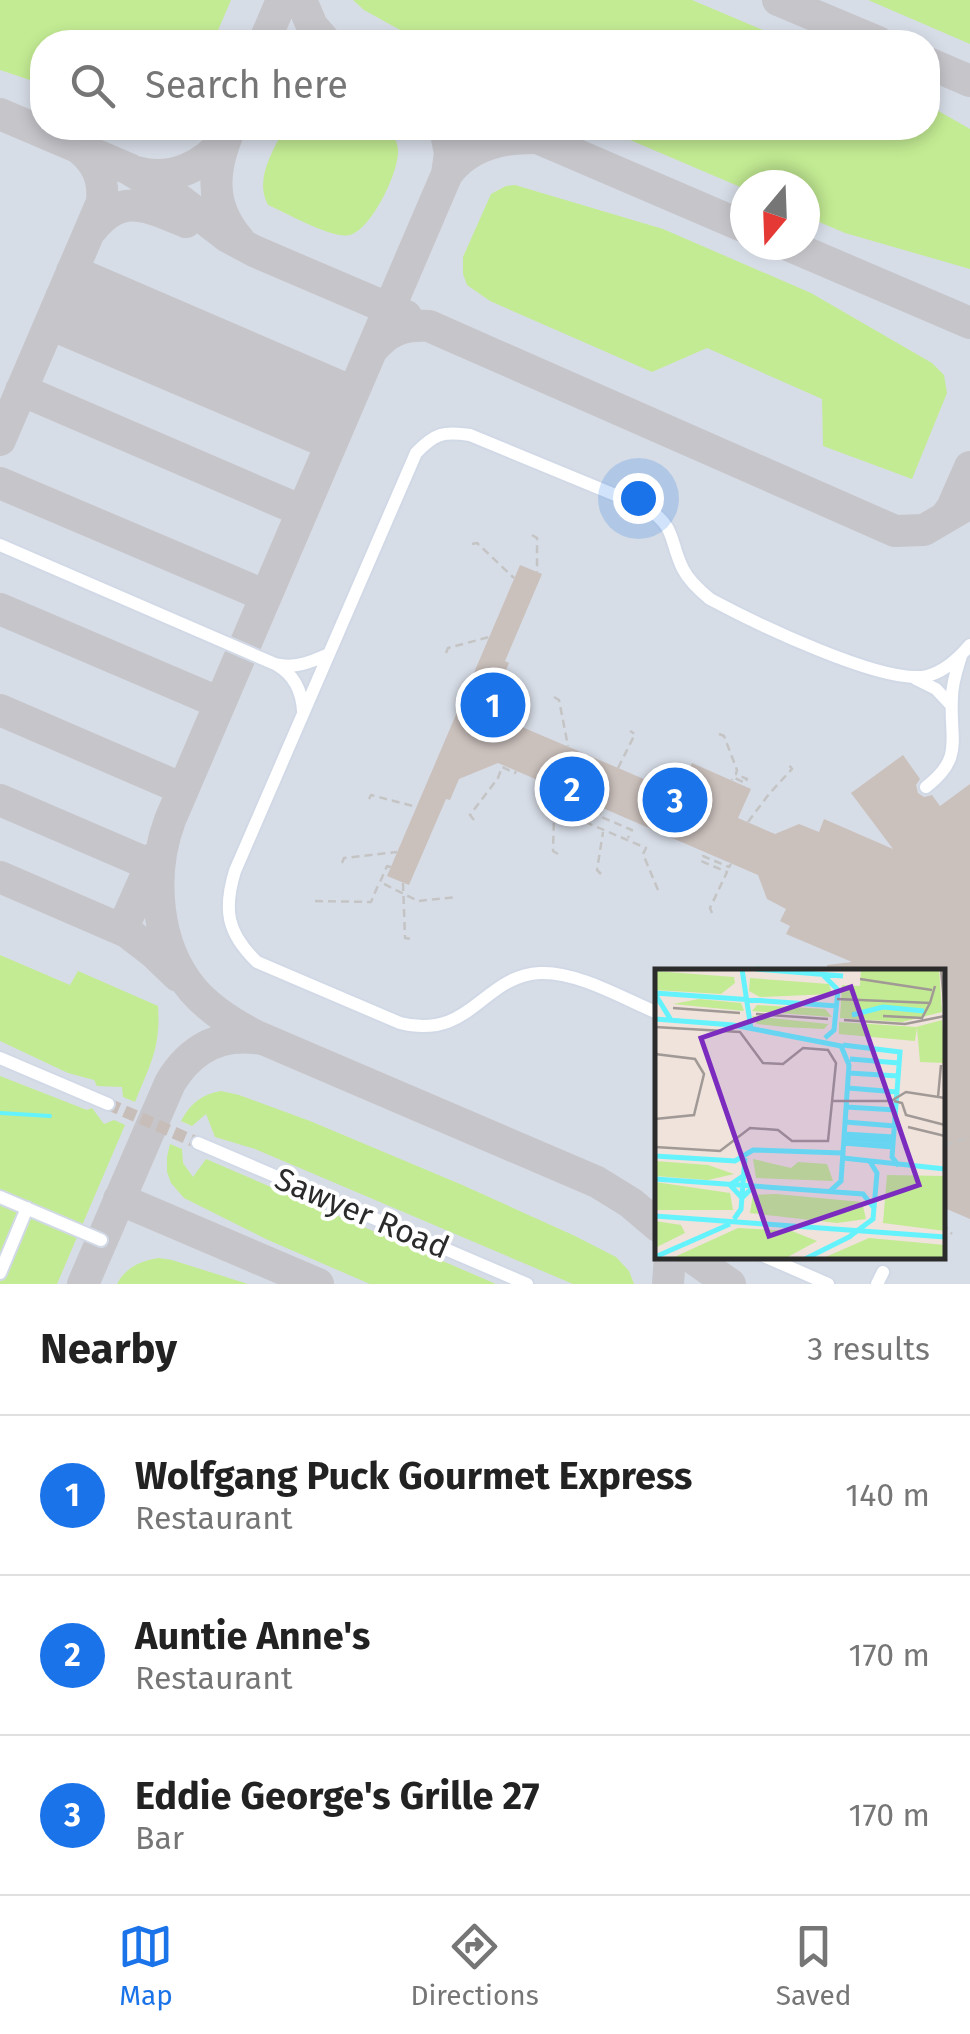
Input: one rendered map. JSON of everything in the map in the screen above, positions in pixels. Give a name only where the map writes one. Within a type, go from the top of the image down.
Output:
[{"type":"street","points":[[655,1012],[577,979],[544,972],[506,984],[455,1020],[435,1028],[417,1028],[256,962],[244,950],[230,921],[228,892],[235,872],[416,453],[428,440],[442,433],[470,435],[647,508],[669,528],[685,574],[710,599],[846,660],[922,681],[952,706]]},
{"type":"street","points":[[0,546],[275,664],[296,685],[303,714]]},
{"type":"street","points":[[904,676],[938,672],[966,650]]},
{"type":"street","points":[[926,787],[950,763],[954,682],[966,650]]},
{"type":"street","points":[[275,664],[304,665],[329,654]]},
{"type":"street","points":[[0,1058],[108,1104]]},
{"type":"street","name":"Sawyer Road","points":[[198,1142],[527,1284]]},
{"type":"street","points":[[0,1197],[101,1240]]},
{"type":"street","points":[[0,1273],[27,1208]]},
{"type":"street","points":[[771,1259],[828,1284]]},
{"type":"path","points":[[532,535],[537,538],[537,572]]},
{"type":"path","points":[[472,544],[477,543],[514,578]]},
{"type":"path","points":[[446,652],[448,648],[489,637]]},
{"type":"path","points":[[554,698],[559,700],[568,746]]},
{"type":"path","points":[[618,768],[636,734],[630,731]]},
{"type":"path","points":[[719,734],[724,736],[738,770],[736,774],[747,779],[732,780]]},
{"type":"path","points":[[748,822],[792,769],[790,765]]},
{"type":"path","points":[[474,820],[470,816],[502,767],[516,771]]},
{"type":"path","points":[[369,799],[372,795],[416,807]]},
{"type":"path","points":[[602,808],[599,816],[632,830],[627,841]]},
{"type":"path","points":[[558,854],[553,851],[557,810],[646,848],[643,854],[661,894]]},
{"type":"path","points":[[600,874],[597,870],[604,831]]},
{"type":"path","points":[[342,863],[344,858],[397,852]]},
{"type":"path","points":[[712,913],[710,908],[727,872],[701,860],[703,856],[729,868],[731,864]]},
{"type":"path","points":[[315,900],[371,902],[387,866],[391,867]]},
{"type":"path","points":[[380,882],[418,900],[457,897]]},
{"type":"path","points":[[403,882],[405,938],[411,939]]},
{"type":"path","points":[[945,1145],[970,1137]]},
{"type":"path","points":[[945,1226],[952,1234]]},
{"type":"shaded area","points":[[0,0],[970,0],[970,1284],[0,1284]]},
{"type":"green space","points":[[0,0],[231,0],[218,30],[30,30],[30,80],[0,70]]},
{"type":"green space","points":[[353,0],[692,0],[763,30],[400,30]]},
{"type":"green space","points":[[868,0],[970,0],[970,44]]},
{"type":"green space","points":[[940,112],[970,129],[970,269],[820,222],[820,170],[730,170],[730,183],[630,140],[940,140]]},
{"type":"green space","points":[[278,140],[396,140],[398,149],[383,198],[367,222],[350,235],[332,233],[268,205],[263,185]]},
{"type":"green space","points":[[515,185],[663,229],[811,293],[932,363],[944,375],[947,393],[912,479],[823,446],[822,399],[707,348],[652,372],[490,301],[467,285],[463,257],[491,194]]},
{"type":"green space","points":[[0,955],[70,985],[78,971],[158,1006],[156,1045],[135,1102],[123,1097],[122,1087],[97,1086],[94,1080],[68,1073],[0,1041]]},
{"type":"green space","points":[[0,1076],[87,1110],[92,1108],[104,1124],[114,1120],[125,1125],[57,1284],[0,1284]]},
{"type":"green space","points":[[221,1091],[310,1121],[575,1236],[616,1257],[629,1271],[634,1284],[573,1284],[255,1149],[215,1137],[206,1114],[192,1126],[181,1121],[197,1101]]},
{"type":"green space","points":[[170,1144],[182,1149],[183,1163],[193,1177],[206,1159],[496,1284],[370,1284],[184,1198],[167,1172]]},
{"type":"green space","points":[[159,1258],[248,1284],[117,1284],[135,1266]]},
{"type":"building","points":[[520,565],[542,574],[505,661],[509,663],[500,685],[515,724],[679,794],[692,763],[751,789],[738,818],[775,834],[799,824],[819,832],[824,819],[893,849],[851,793],[903,755],[920,779],[916,785],[918,793],[924,797],[932,795],[940,806],[970,784],[970,1219],[945,1208],[945,969],[827,969],[827,965],[852,962],[786,934],[790,926],[780,921],[786,909],[767,899],[758,875],[498,763],[459,779],[450,800],[446,799],[409,885],[387,876]]},
{"type":"waterway","points":[[0,1113],[50,1116]]},
{"type":"taxiway","points":[[269,30],[282,0]]},
{"type":"taxiway","points":[[301,0],[316,30]]},
{"type":"taxiway","points":[[778,0],[849,30]]},
{"type":"taxiway","points":[[940,68],[970,81]]},
{"type":"taxiway","points":[[0,114],[30,127]]},
{"type":"taxiway","points":[[61,140],[129,169],[254,251],[406,316]]},
{"type":"taxiway","points":[[137,172],[162,175],[186,169],[208,157],[224,140]]},
{"type":"taxiway","points":[[226,140],[217,172],[218,199],[239,240]]},
{"type":"taxiway","points":[[447,140],[447,174]]},
{"type":"taxiway","points":[[508,140],[465,156],[447,174],[170,820],[160,863],[160,908],[164,931],[180,972],[200,997],[230,1021],[256,1036],[597,1182],[655,1223]]},
{"type":"taxiway","points":[[542,140],[730,221]]},
{"type":"taxiway","points":[[0,440],[102,202],[98,172],[79,148]]},
{"type":"taxiway","points":[[92,229],[103,217],[125,206],[147,208],[186,222]]},
{"type":"taxiway","points":[[820,259],[970,323]]},
{"type":"taxiway","points":[[72,271],[353,392]]},
{"type":"taxiway","points":[[61,297],[342,418]]},
{"type":"taxiway","points":[[50,324],[331,444]]},
{"type":"taxiway","points":[[371,351],[396,330],[429,326],[895,531],[924,530],[970,503]]},
{"type":"taxiway","points":[[21,390],[302,511]]},
{"type":"taxiway","points":[[946,516],[970,467]]},
{"type":"taxiway","points":[[0,483],[266,596]]},
{"type":"taxiway","points":[[0,609],[220,703]]},
{"type":"taxiway","points":[[0,710],[183,789]]},
{"type":"taxiway","points":[[0,800],[151,865]]},
{"type":"taxiway","points":[[122,930],[154,858]]},
{"type":"taxiway","points":[[0,877],[127,932],[178,976]]},
{"type":"taxiway","points":[[83,1284],[178,1071],[197,1052],[220,1041],[261,1039]]},
{"type":"taxiway","points":[[119,1199],[318,1284]]},
{"type":"taxiway","points":[[668,1284],[670,1259]]},
{"type":"taxiway","points":[[694,1259],[730,1284]]},
{"type":"tunnel","points":[[108,1104],[198,1143]]},
{"type":"place","name":"Wolfgang Puck Gourmet Express","points":[[493,705]]},
{"type":"place","name":"Auntie Anne's","points":[[572,789]]},
{"type":"place","name":"Eddie George's Grille 27","points":[[675,800]]}]
